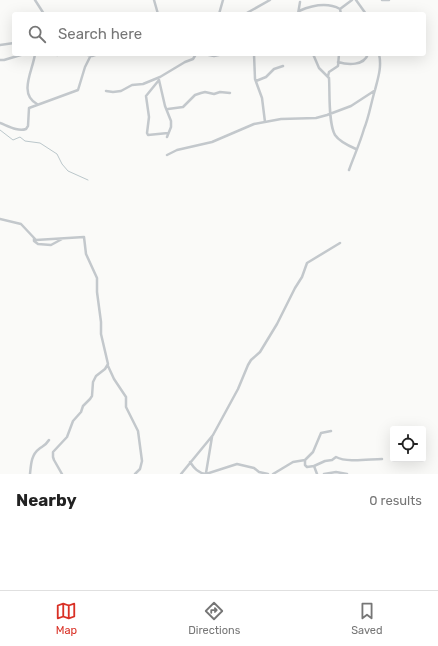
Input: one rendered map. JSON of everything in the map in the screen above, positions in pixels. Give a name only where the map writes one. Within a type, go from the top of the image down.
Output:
[{"type":"street","points":[[35,0],[43,12]]},
{"type":"street","points":[[154,0],[157,12]]},
{"type":"street","points":[[220,12],[223,0]]},
{"type":"street","points":[[249,12],[270,0]]},
{"type":"street","points":[[299,12],[311,6],[331,5],[340,9],[352,0]]},
{"type":"street","points":[[356,0],[365,12]]},
{"type":"street","points":[[382,0],[389,0]]},
{"type":"street","points":[[299,12],[300,2]]},
{"type":"street","points":[[0,45],[12,43]]},
{"type":"street","points":[[0,60],[17,56]]},
{"type":"street","points":[[0,123],[19,130],[26,129],[28,126],[30,98],[27,81],[34,56]]},
{"type":"street","points":[[29,105],[38,105],[77,91],[85,67],[91,56]]},
{"type":"street","points":[[106,91],[121,91],[132,85],[143,84],[159,79],[185,62],[190,61],[194,56]]},
{"type":"street","points":[[254,56],[256,81],[262,98],[265,122]]},
{"type":"street","points":[[314,56],[318,68],[328,76]]},
{"type":"street","points":[[339,56],[338,66],[329,72],[328,76],[330,114],[336,136],[344,143],[356,149]]},
{"type":"street","points":[[338,62],[347,64],[359,63],[366,59],[367,56]]},
{"type":"street","points":[[349,170],[364,129],[380,65],[380,56]]},
{"type":"street","points":[[256,81],[266,77],[274,69],[283,66]]},
{"type":"street","points":[[159,79],[165,106],[168,110],[171,121],[171,127],[167,138]]},
{"type":"street","points":[[159,79],[146,96],[149,118],[147,133],[148,135],[168,133]]},
{"type":"street","points":[[167,155],[177,150],[212,142],[248,126],[281,119],[310,118],[330,114],[351,106],[367,97],[374,91]]},
{"type":"street","points":[[168,110],[183,107],[195,95],[201,93],[230,93]]},
{"type":"street","points":[[30,98],[38,105]]},
{"type":"street","points":[[0,219],[21,224],[38,244],[50,245],[63,239]]},
{"type":"street","points":[[34,238],[36,240],[80,237],[85,239],[86,254],[97,278],[97,292],[102,322],[101,334],[108,364],[114,379],[126,397],[126,407],[138,431],[142,461],[140,470],[135,474]]},
{"type":"street","points":[[181,474],[213,435],[238,389],[248,365],[260,352],[277,324],[302,277],[307,263],[340,243]]},
{"type":"street","points":[[62,474],[54,460],[53,454],[67,437],[73,421],[81,412],[83,406],[90,399],[93,382],[96,376],[105,369],[108,364]]},
{"type":"street","points":[[273,474],[294,462],[305,460],[313,452],[321,433],[331,431]]},
{"type":"street","points":[[206,474],[213,435]]},
{"type":"street","points":[[30,474],[33,456],[39,449],[45,446],[49,440]]},
{"type":"street","points":[[305,460],[306,466],[314,466],[336,458],[359,460],[382,459]]},
{"type":"street","points":[[190,462],[199,472],[206,474],[237,464],[254,468],[259,472],[268,474]]},
{"type":"street","points":[[314,466],[317,474]]},
{"type":"street","points":[[324,474],[336,472],[346,474]]},
{"type":"waterway","points":[[0,130],[13,140],[20,137],[25,141],[40,143],[57,154],[62,164],[68,171],[88,180]]}]
